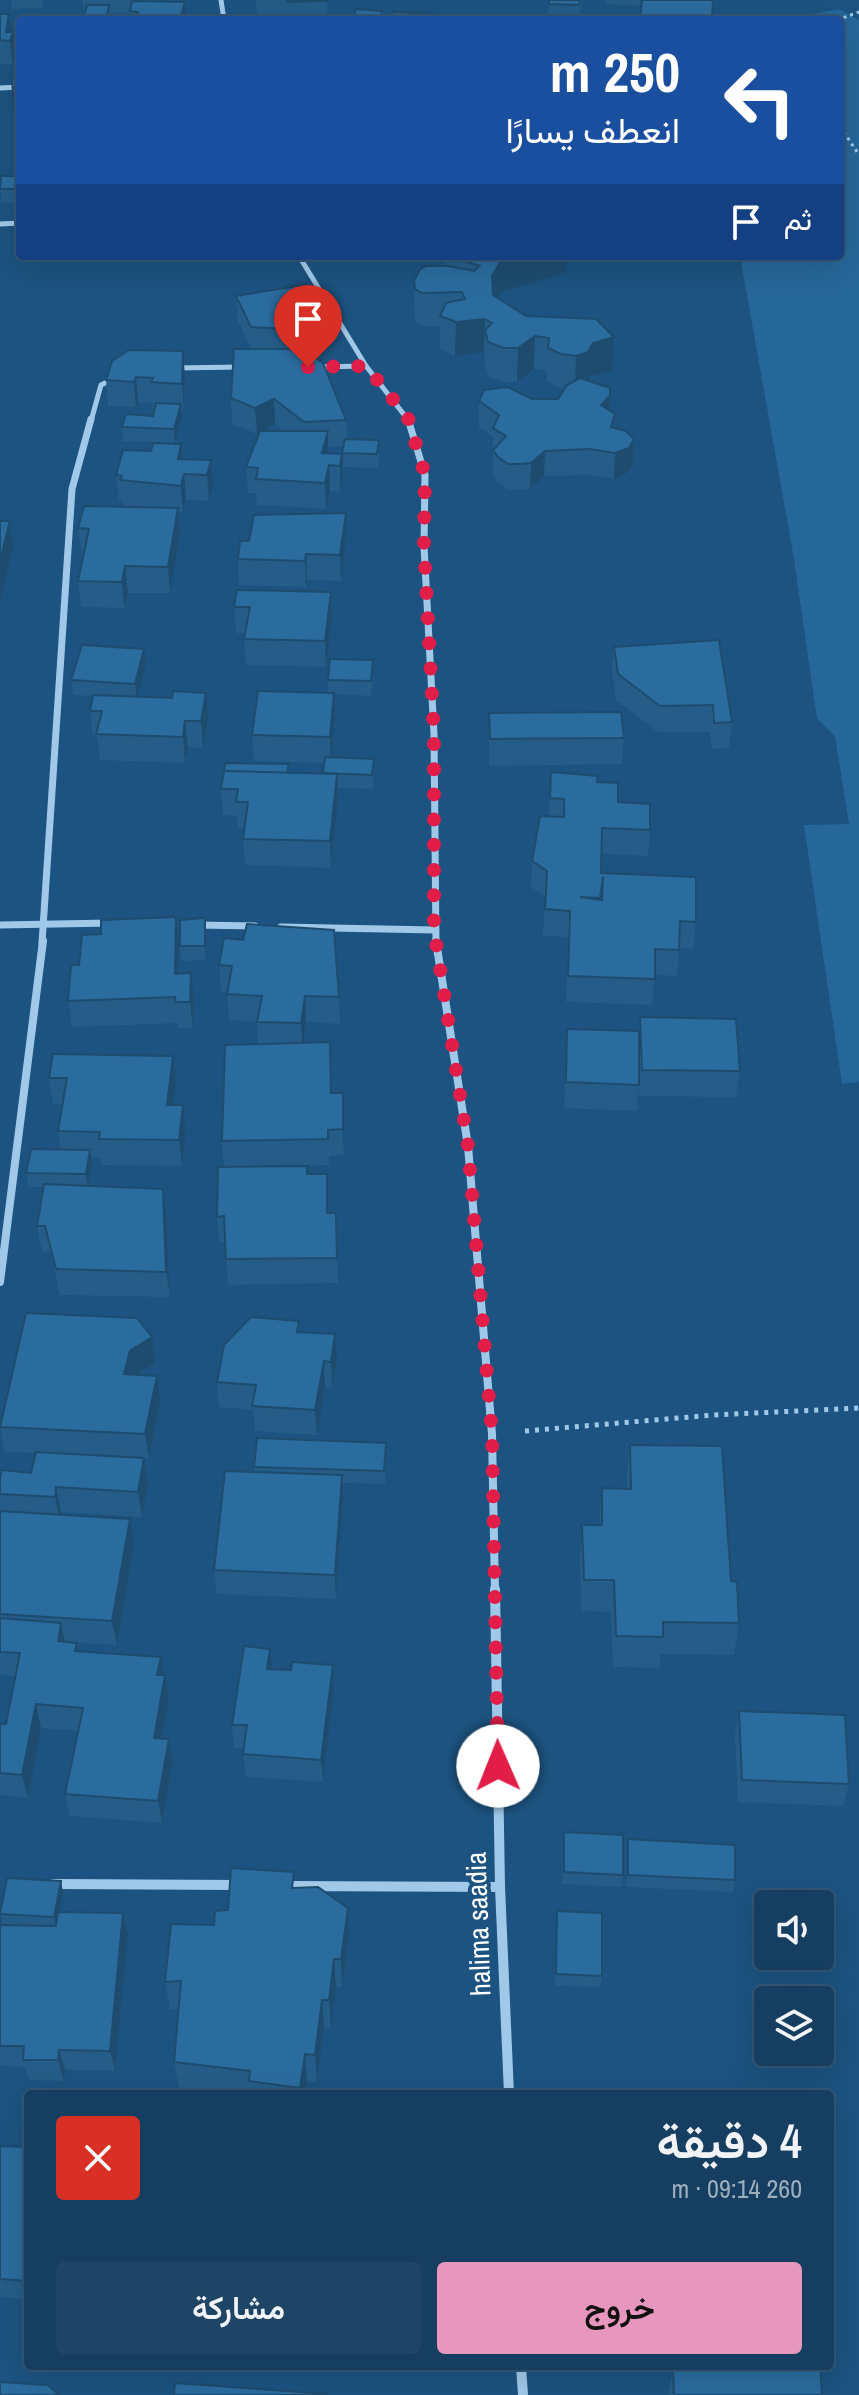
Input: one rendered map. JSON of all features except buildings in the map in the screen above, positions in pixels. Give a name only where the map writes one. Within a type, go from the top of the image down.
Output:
[{"type":"street","name":"halima saadia","points":[[301,260],[366,366],[408,418],[425,475],[424,546],[434,734],[434,930],[468,1146],[492,1434],[500,1887],[509,2090]]},
{"type":"street","points":[[303,367],[366,366]]},
{"type":"street","points":[[161,368],[256,367]]},
{"type":"street","points":[[0,1282],[45,923],[72,489],[101,385],[120,375]]},
{"type":"street","points":[[0,925],[121,924]]},
{"type":"street","points":[[184,925],[262,926]]},
{"type":"street","points":[[278,927],[434,930]]},
{"type":"street","points":[[0,1200],[10,1203]]},
{"type":"street","points":[[47,1884],[250,1885]]},
{"type":"street","points":[[266,1885],[500,1887]]},
{"type":"street","points":[[521,2370],[523,2395]]},
{"type":"path","points":[[844,132],[859,155]]},
{"type":"path","points":[[492,1434],[714,1415],[859,1408]]},
{"type":"shaded area","points":[[839,9],[859,20],[859,1082],[842,1084],[804,825],[849,824],[835,736],[817,719],[794,559],[741,260],[844,260],[844,16],[803,16]]},
{"type":"route","points":[[308,367],[366,366],[408,418],[425,475],[424,546],[434,734],[434,930],[468,1146],[492,1434],[498,1766]]}]
